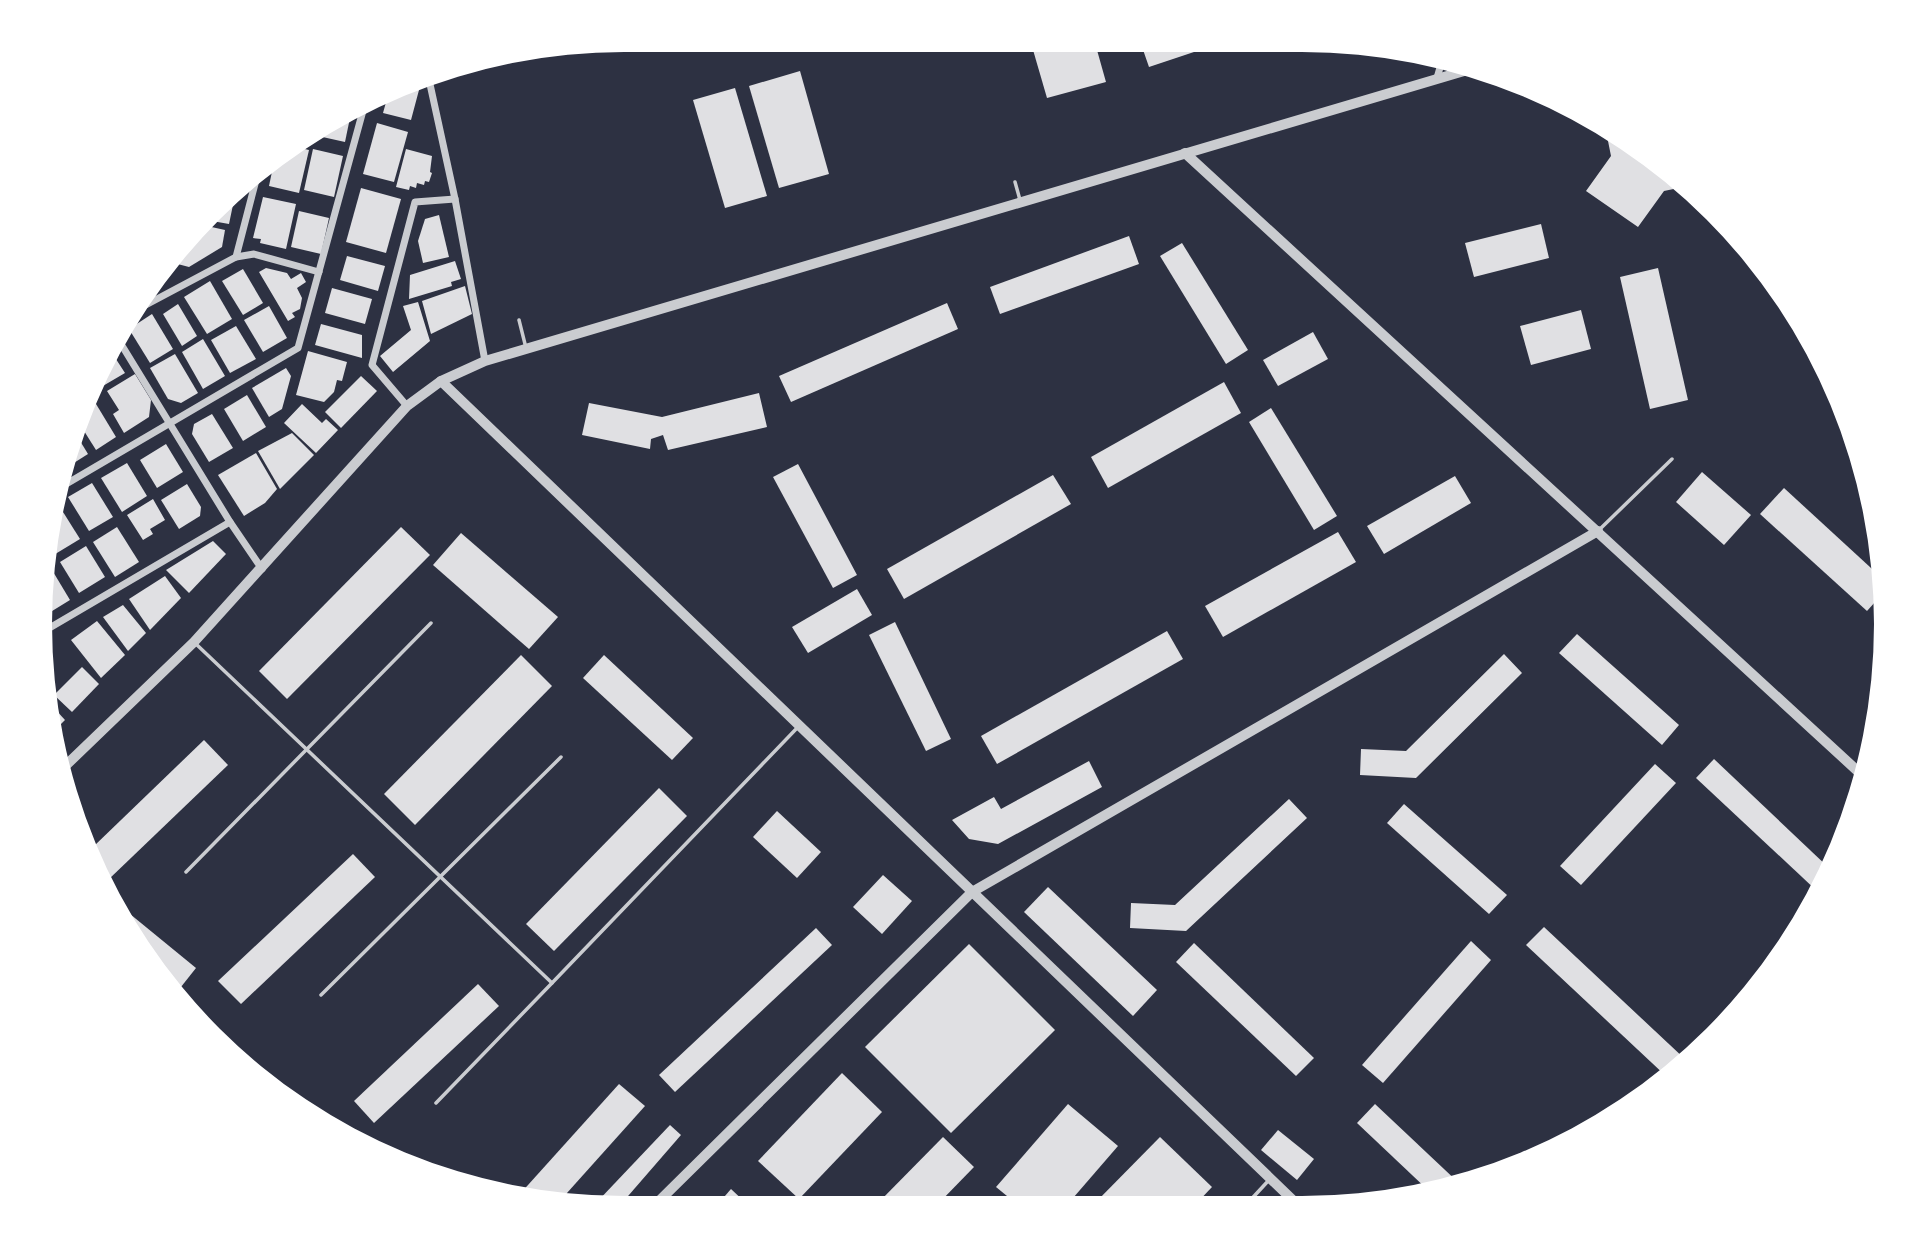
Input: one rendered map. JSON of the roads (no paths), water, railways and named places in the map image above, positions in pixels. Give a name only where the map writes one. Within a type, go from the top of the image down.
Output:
[{"type":"street","points":[[1437,78],[1439,69]]},
{"type":"street","points":[[70,762],[194,642],[407,406],[441,381],[485,361],[1455,73]]},
{"type":"street","points":[[431,87],[455,199],[485,361]]},
{"type":"street","points":[[71,481],[298,348],[361,116]]},
{"type":"street","points":[[1185,153],[1855,768]]},
{"type":"street","points":[[236,257],[254,189]]},
{"type":"street","points":[[407,406],[372,365],[415,202],[455,199]]},
{"type":"street","points":[[152,301],[236,257],[254,254],[319,272]]},
{"type":"street","points":[[124,348],[230,522],[262,569]]},
{"type":"street","points":[[441,381],[1289,1196]]},
{"type":"street","points":[[52,626],[230,522]]},
{"type":"street","points":[[664,1196],[972,892],[1598,531]]},
{"type":"lane","points":[[1015,182],[1021,202]]},
{"type":"lane","points":[[519,320],[526,349]]},
{"type":"lane","points":[[1598,531],[1672,459]]},
{"type":"lane","points":[[186,872],[431,623]]},
{"type":"lane","points":[[194,642],[552,983]]},
{"type":"lane","points":[[436,1103],[799,725]]},
{"type":"lane","points":[[321,995],[561,757]]},
{"type":"lane","points":[[1255,1196],[1271,1179]]}]
